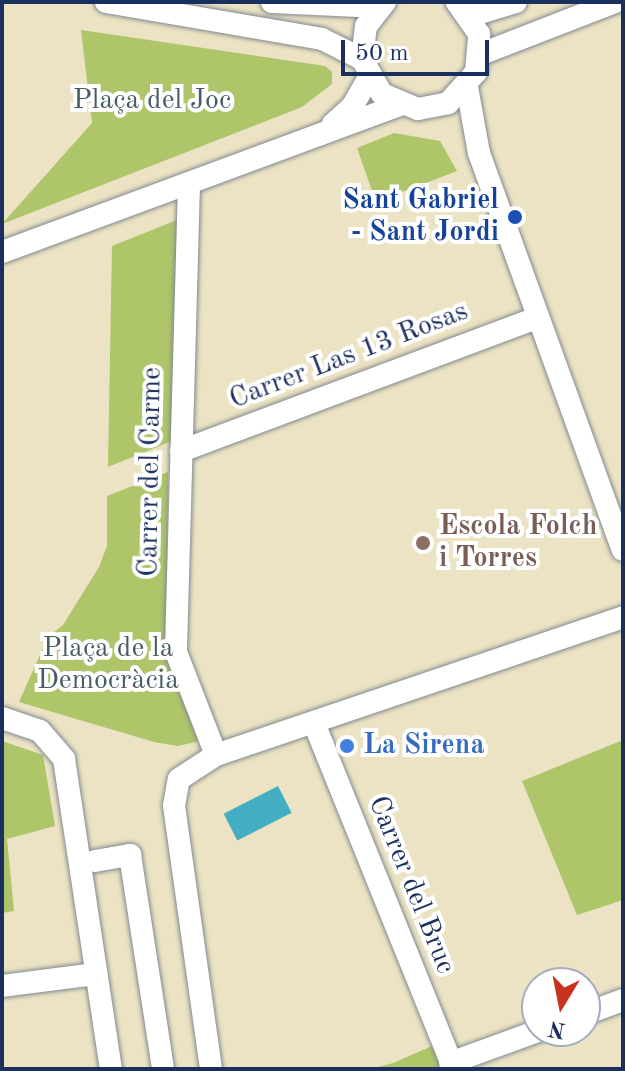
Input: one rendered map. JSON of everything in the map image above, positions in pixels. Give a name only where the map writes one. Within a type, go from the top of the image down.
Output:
[{"type":"street","points":[[106,2],[140,5],[322,39],[366,69],[400,105]]},
{"type":"street","points":[[272,2],[353,10],[382,5]]},
{"type":"street","points":[[516,2],[464,9],[481,54],[467,87],[479,153],[623,550]]},
{"type":"street","points":[[481,54],[615,2]]},
{"type":"street","points":[[316,136],[352,107],[366,69],[366,26],[382,5]]},
{"type":"street","points":[[436,107],[467,87]]},
{"type":"street","points":[[2,252],[400,105],[436,107],[462,128],[479,153]]},
{"type":"street","name":"Carrer del Carme","points":[[189,184],[176,652],[216,755]]},
{"type":"street","name":"Carrer Las 13 Rosas","points":[[181,451],[537,318]]},
{"type":"street","points":[[211,1069],[174,806],[179,779],[216,755],[623,617]]},
{"type":"street","points":[[2,718],[50,738],[64,759],[111,1069]]},
{"type":"street","name":"Carrer del Bruc","points":[[314,723],[452,1066]]},
{"type":"street","points":[[95,861],[130,855],[163,1069]]},
{"type":"street","points":[[2,986],[96,974]]},
{"type":"street","points":[[601,1008],[623,1000]]},
{"type":"street","points":[[452,1066],[521,1038]]},
{"type":"green space","name":"Plaça del Joc","points":[[81,30],[325,66],[332,72],[332,84],[302,107],[2,224],[92,123]]},
{"type":"green space","points":[[394,133],[440,141],[457,171],[376,202],[357,148]]},
{"type":"green space","points":[[177,220],[172,441],[108,467],[112,246]]},
{"type":"green space","name":"Plaça de la Democràcia","points":[[168,472],[167,653],[200,741],[178,746],[154,742],[19,702],[48,637],[63,625],[99,567],[107,546],[107,496]]},
{"type":"green space","points":[[623,740],[623,900],[577,915],[522,781]]},
{"type":"green space","points":[[2,741],[43,755],[55,826],[7,839],[14,911],[2,913]]},
{"type":"green space","points":[[432,1046],[442,1069],[371,1069],[393,1063]]},
{"type":"water","points":[[278,786],[292,813],[237,840],[224,814]]},
{"type":"place","name":"Sant Gabriel - Sant Jordi","points":[[515,217]]},
{"type":"place","name":"Escola Folch i Torres","points":[[423,543]]},
{"type":"place","name":"La Sirena","points":[[347,746]]}]
